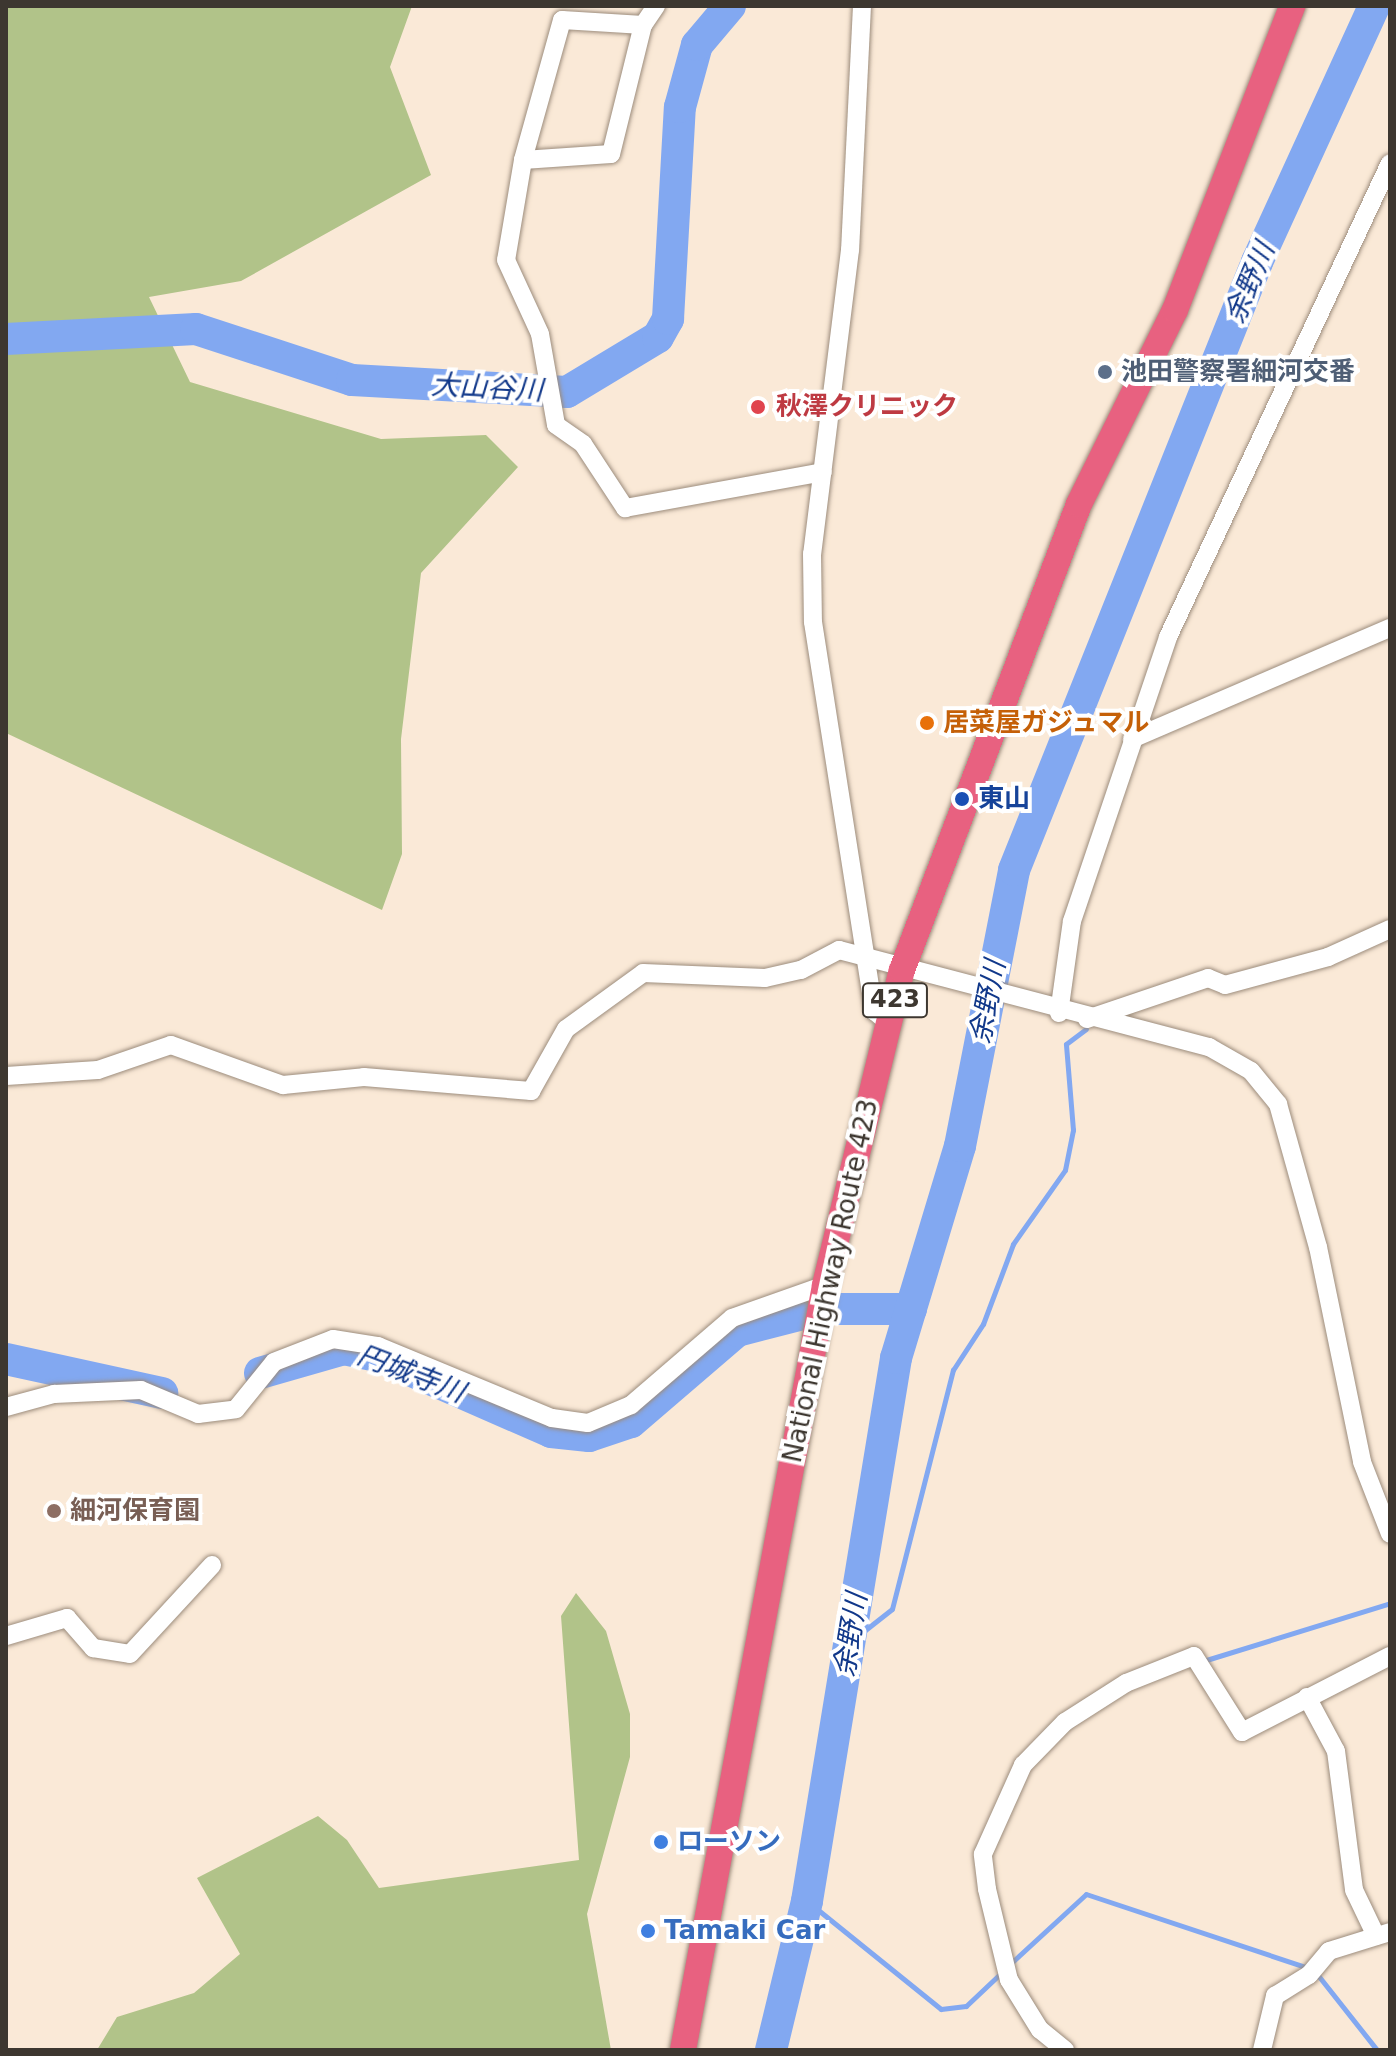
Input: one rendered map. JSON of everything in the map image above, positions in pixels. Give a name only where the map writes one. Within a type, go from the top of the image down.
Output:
[{"type":"highway","name":"National Highway Route 423","points":[[683,2050],[825,1285],[902,970],[1079,504],[1181,297],[1292,6]]},
{"type":"street","points":[[523,160],[611,154],[643,25],[656,6]]},
{"type":"street","points":[[862,6],[850,250],[823,472],[813,622],[864,959],[874,1011],[889,1023]]},
{"type":"street","points":[[643,25],[562,20],[523,160],[506,260],[540,334],[556,425],[583,444],[625,508],[823,472]]},
{"type":"street","points":[[1054,1012],[1072,921],[1168,637],[1390,163]]},
{"type":"street","points":[[1132,739],[1390,628]]},
{"type":"street","points":[[1087,1019],[1208,978],[1225,985],[1328,957],[1390,929]]},
{"type":"street","points":[[6,1076],[98,1070],[171,1045],[283,1085],[364,1077],[531,1091],[566,1029],[643,973],[765,978],[839,950],[1054,1012],[1209,1047],[1251,1071],[1278,1104],[1318,1247],[1362,1462],[1390,1534]]},
{"type":"street","points":[[6,1407],[54,1394],[141,1390],[198,1414],[236,1409],[274,1362],[333,1339],[378,1346],[572,1423],[603,1420],[732,1318],[825,1285]]},
{"type":"street","points":[[6,1636],[67,1618],[93,1648],[130,1654],[212,1565]]},
{"type":"street","points":[[1065,2050],[1040,2030],[1009,1980],[987,1889],[983,1854],[1023,1765],[1077,1714],[1126,1683],[1194,1656],[1242,1732],[1390,1656]]},
{"type":"street","points":[[1262,2050],[1275,1996],[1309,1975],[1329,1951],[1383,1934],[1354,1890],[1336,1751],[1307,1697]]},
{"type":"green space","points":[[6,6],[412,6],[390,67],[431,175],[241,281],[149,297],[190,382],[381,439],[486,435],[518,467],[421,573],[401,739],[402,854],[382,910],[6,733]]},
{"type":"green space","points":[[576,1593],[606,1631],[630,1714],[630,1757],[587,1914],[611,2050],[97,2050],[117,2017],[194,1993],[240,1954],[197,1878],[318,1816],[347,1840],[379,1888],[579,1860],[561,1616]]},
{"type":"waterway","name":"大山谷川","points":[[6,339],[196,329],[352,380],[567,392],[658,337],[668,319],[680,107],[697,45],[730,6]]},
{"type":"waterway","name":"余野川","points":[[771,2050],[807,1901],[896,1358],[960,1146],[1014,870],[1257,262],[1374,6]]},
{"type":"waterway","points":[[850,1642],[892,1609],[953,1370],[983,1324],[1013,1244],[1065,1170],[1073,1130],[1066,1044],[1086,1029]]},
{"type":"waterway","name":"円城寺川","points":[[838,1309],[911,1309]]},
{"type":"waterway","name":"円城寺川","points":[[260,1373],[344,1349],[378,1356],[551,1432],[589,1436],[631,1422],[737,1331],[799,1315]]},
{"type":"waterway","name":"円城寺川","points":[[6,1359],[162,1393]]},
{"type":"waterway","points":[[1203,1661],[1390,1603]]},
{"type":"waterway","points":[[1010,1964],[1086,1894],[1308,1968]]},
{"type":"waterway","points":[[807,1901],[941,2009],[966,2006],[1003,1971]]},
{"type":"waterway","points":[[1317,1974],[1377,2050]]},
{"type":"place","name":"池田警察署細河交番","points":[[1105,372]]},
{"type":"place","name":"秋澤クリニック","points":[[758,407]]},
{"type":"place","name":"居菜屋ガジュマル","points":[[927,723]]},
{"type":"place","name":"東山","points":[[962,799]]},
{"type":"place","name":"細河保育園","points":[[54,1511]]},
{"type":"place","name":"ローソン","points":[[661,1842]]},
{"type":"place","name":"Tamaki Car","points":[[648,1931]]}]
